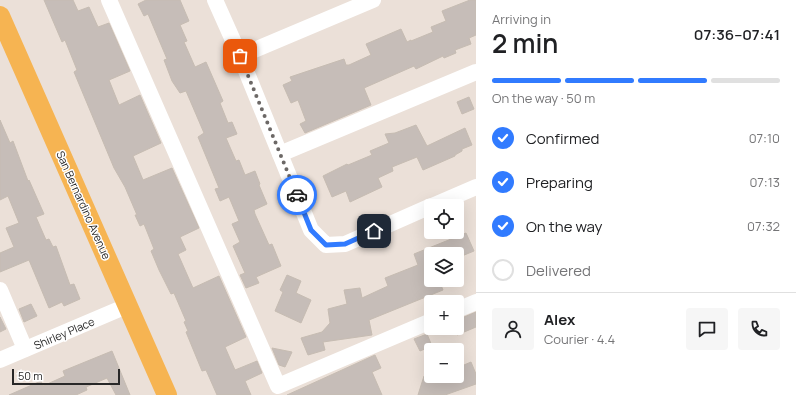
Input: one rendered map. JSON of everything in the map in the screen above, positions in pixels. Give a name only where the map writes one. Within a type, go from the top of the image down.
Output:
[{"type":"main road","name":"San Bernardino Avenue","points":[[0,16],[129,305],[167,395]]},
{"type":"street","points":[[108,0],[278,386],[424,324]]},
{"type":"street","points":[[215,0],[240,56],[311,230],[326,245],[345,244],[424,209]]},
{"type":"street","points":[[240,56],[373,0]]},
{"type":"street","points":[[280,154],[476,72]]},
{"type":"street","points":[[448,199],[476,187]]},
{"type":"street","points":[[0,290],[25,349]]},
{"type":"street","points":[[464,307],[476,302]]},
{"type":"street","name":"Shirley Place","points":[[0,360],[129,305]]},
{"type":"building","points":[[44,0],[73,0],[78,11],[89,7],[98,27],[109,23],[130,71],[109,80],[119,105],[140,95],[161,143],[133,156],[143,180],[172,168],[199,228],[180,237],[186,250],[178,254],[193,288],[219,276],[246,337],[225,347],[235,370],[257,361],[262,373],[245,381],[251,395],[217,395],[206,370],[202,371],[186,332],[188,331],[184,322],[186,321],[174,293],[171,294],[159,270],[151,251],[154,249],[144,224],[140,226],[125,187],[114,168],[74,72],[77,70],[65,40],[62,42]]},
{"type":"building","points":[[146,0],[180,0],[189,21],[180,25],[187,41],[184,42],[195,67],[206,62],[223,101],[220,103],[228,123],[232,122],[237,134],[226,138],[236,161],[239,160],[245,175],[255,171],[267,204],[254,210],[269,245],[272,244],[281,266],[256,277],[259,283],[246,288],[240,275],[245,273],[233,246],[240,242],[232,224],[239,221],[229,197],[220,201],[215,189],[219,188],[198,137],[204,133],[186,91],[180,93],[172,81],[164,60],[167,59],[148,14],[144,16],[138,4]]},
{"type":"building","points":[[470,0],[476,0],[476,35],[469,38],[471,44],[455,50],[456,53],[444,58],[443,56],[416,69],[414,66],[364,88],[371,105],[305,133],[300,124],[306,121],[298,100],[291,103],[283,85],[292,81],[290,77],[344,59],[346,65],[349,65],[371,55],[366,44],[401,29],[407,42],[433,32],[431,27],[446,21],[442,11]]},
{"type":"building","points":[[469,97],[474,109],[462,114],[457,102]]},
{"type":"building","points":[[0,120],[10,143],[13,141],[28,181],[29,180],[44,214],[36,217],[46,240],[49,239],[53,247],[56,246],[70,285],[74,284],[80,299],[64,306],[62,302],[49,308],[29,260],[0,272],[0,253],[14,247],[6,228],[19,223],[8,196],[0,200]]},
{"type":"building","points":[[416,125],[427,146],[465,128],[472,145],[462,149],[462,151],[455,156],[423,170],[417,157],[392,167],[393,171],[378,178],[382,187],[350,202],[346,191],[332,197],[323,176],[347,164],[348,165],[372,155],[370,151],[389,143],[385,134],[395,133]]},
{"type":"building","points":[[466,233],[474,251],[464,255],[464,247],[431,247],[451,239],[464,239],[464,234]]},
{"type":"building","points":[[424,250],[424,287],[442,287],[443,290],[431,295],[424,295],[424,298],[369,320],[372,335],[323,342],[325,350],[308,355],[301,338],[322,332],[330,323],[328,309],[347,304],[344,290],[360,288],[362,298],[388,286],[385,278],[418,265],[414,254]]},
{"type":"building","points":[[287,275],[301,281],[296,293],[311,300],[301,323],[275,311],[283,292],[280,290]]},
{"type":"building","points":[[31,304],[37,316],[24,322],[19,309]]},
{"type":"building","points":[[476,312],[476,327],[464,332],[464,317]]},
{"type":"building","points":[[0,317],[6,329],[0,332]]},
{"type":"building","points":[[427,335],[431,343],[424,343],[424,349],[420,351],[414,339]]},
{"type":"building","points":[[272,348],[292,352],[285,367],[279,365]]},
{"type":"building","points":[[112,351],[130,395],[116,395],[107,378],[86,387],[87,390],[76,395],[9,395],[41,381],[43,386],[65,376],[63,371]]},
{"type":"building","points":[[375,355],[381,368],[372,372],[382,395],[287,395]]},
{"type":"building","points":[[471,362],[476,374],[476,384],[445,395],[418,395],[424,376],[424,383],[464,383],[464,365]]},
{"type":"way so far","points":[[240,56],[297,195]]},
{"type":"route","points":[[297,195],[311,230],[326,245],[345,244],[374,231]]}]
